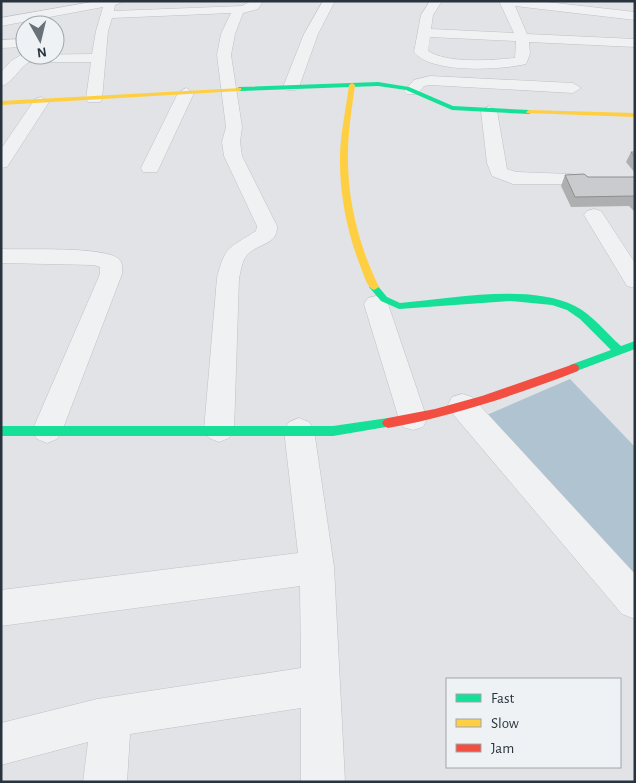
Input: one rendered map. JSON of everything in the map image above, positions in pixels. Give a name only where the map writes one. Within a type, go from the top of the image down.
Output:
[{"type":"street","points":[[1,22],[44,13],[67,5],[241,9],[254,6],[257,1]]},
{"type":"street","points":[[291,87],[311,34],[329,1]]},
{"type":"street","points":[[436,1],[427,15],[421,52],[430,58],[474,62],[521,61]]},
{"type":"street","points":[[541,112],[525,65],[521,61],[522,37],[506,1],[579,5],[635,16]]},
{"type":"street","points":[[28,6],[44,13]]},
{"type":"street","points":[[94,99],[100,51],[112,6]]},
{"type":"street","points":[[219,430],[228,278],[232,259],[236,250],[267,234],[268,226],[233,156],[231,142],[234,127],[224,55],[228,34],[241,9]]},
{"type":"street","points":[[423,33],[635,43]]},
{"type":"street","points":[[1,44],[15,43]]},
{"type":"street","points":[[84,43],[100,51]]},
{"type":"street","points":[[1,82],[16,64],[26,58],[100,51]]},
{"type":"street","points":[[412,91],[419,83],[430,80],[573,88]]},
{"type":"street","points":[[352,85],[344,165],[346,182],[353,221],[366,265],[377,292],[385,301],[399,306],[518,299],[561,304],[584,320],[619,351]]},
{"type":"street","points":[[1,103],[291,87],[392,85],[412,91],[452,108],[489,111],[635,115]]},
{"type":"street","points":[[150,168],[186,93]]},
{"type":"street","points":[[1,163],[41,102]]},
{"type":"street","points":[[489,111],[496,163],[499,172],[513,178],[571,180]]},
{"type":"street","points":[[594,215],[635,281]]},
{"type":"street","points":[[1,256],[97,258],[111,264],[112,274],[47,431]]},
{"type":"street","points":[[376,304],[413,419]]},
{"type":"street","points":[[1,432],[333,431],[413,419],[518,389],[635,345]]},
{"type":"street","points":[[462,405],[634,600]]},
{"type":"street","points":[[299,430],[317,568],[323,782]]},
{"type":"street","points":[[1,608],[317,568]]},
{"type":"street","points":[[1,744],[111,717],[320,685]]},
{"type":"street","points":[[105,782],[111,717]]},
{"type":"water","points":[[570,379],[635,447],[635,604],[468,423]]},
{"type":"building","points":[[584,174],[588,177],[635,177],[635,197],[575,197],[565,175]]},
{"type":"traffic: fast","points":[[239,89],[378,84],[407,88],[452,108],[529,112]]},
{"type":"traffic: fast","points":[[374,287],[384,299],[399,306],[511,298],[553,302],[577,312],[619,351]]},
{"type":"traffic: fast","points":[[574,368],[635,345]]},
{"type":"traffic: fast","points":[[1,431],[333,431],[388,423]]},
{"type":"traffic: slow","points":[[352,85],[344,145],[345,180],[349,212],[357,243],[374,287]]},
{"type":"traffic: slow","points":[[1,103],[239,89]]},
{"type":"traffic: slow","points":[[529,112],[635,115]]},
{"type":"traffic: jam","points":[[388,423],[412,419],[482,400],[574,368]]}]
